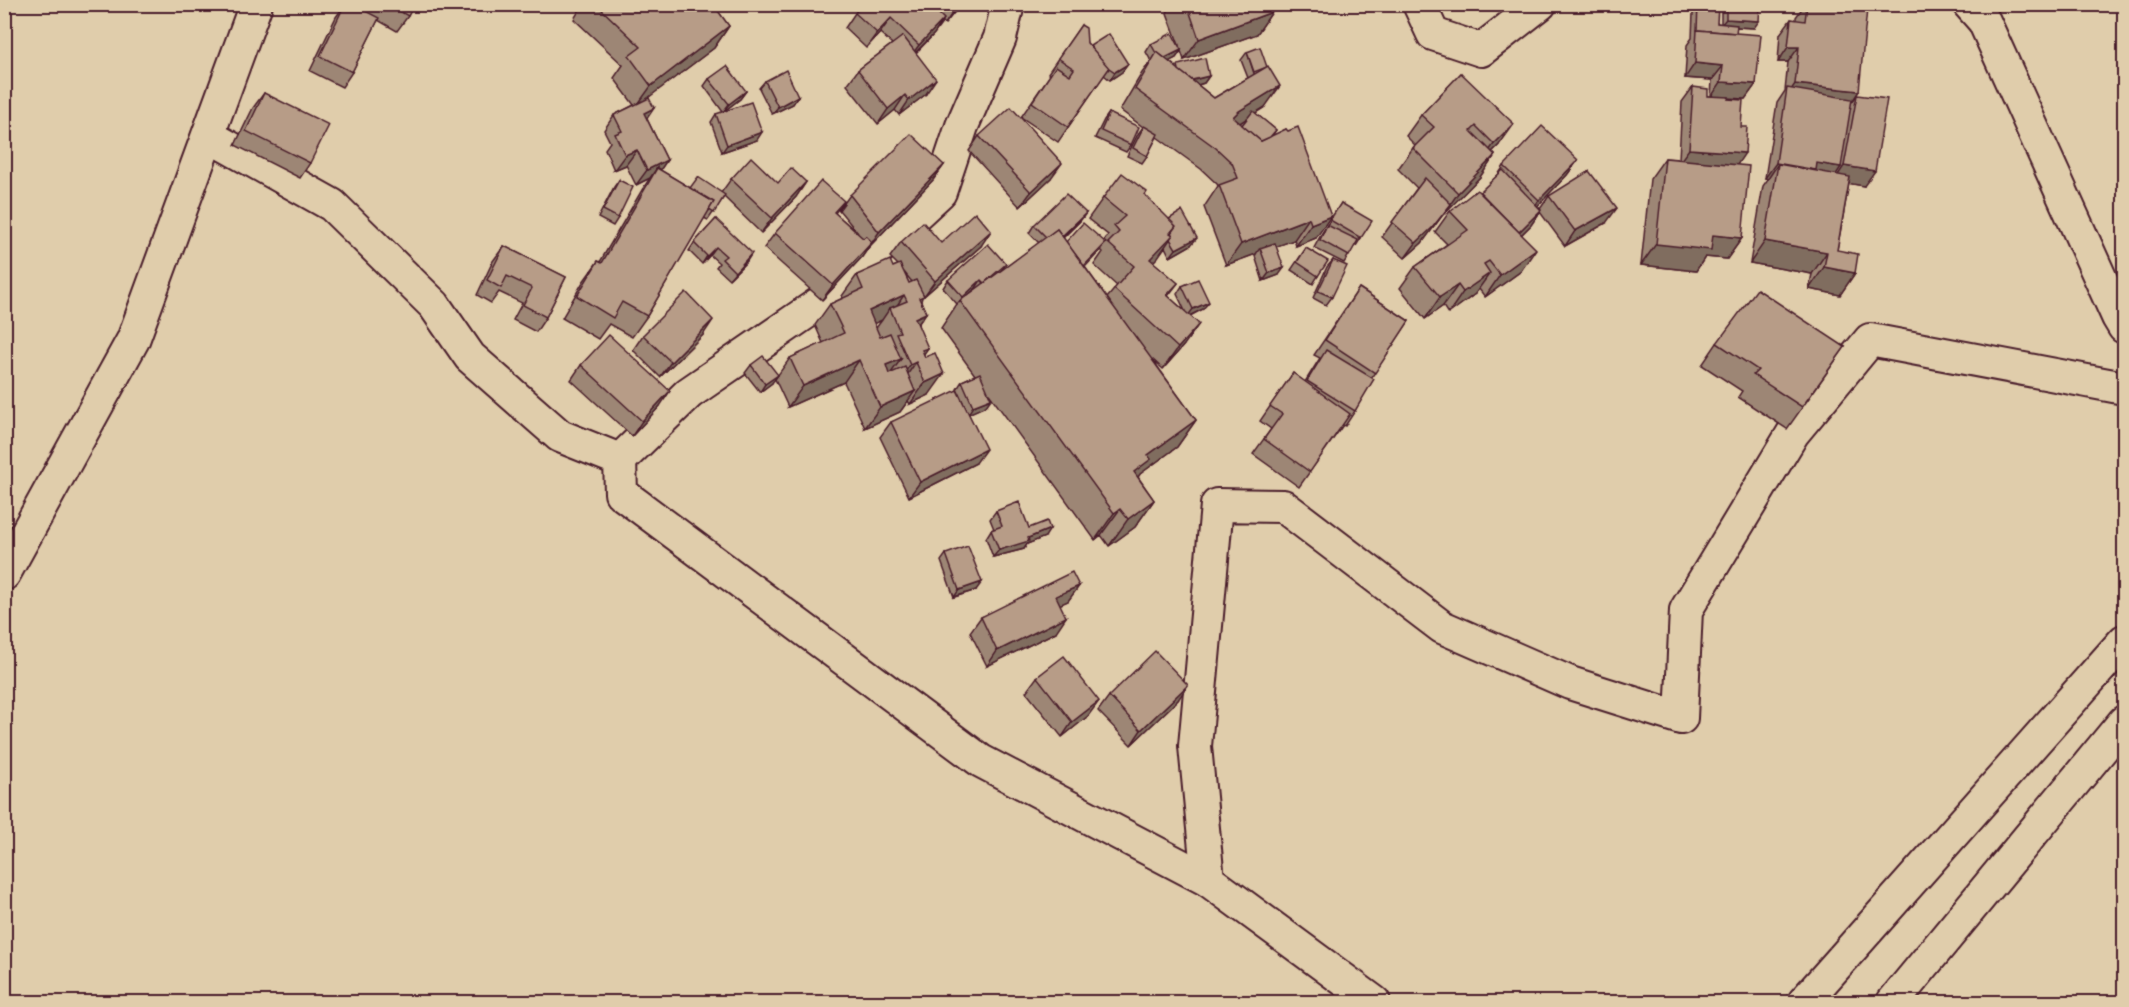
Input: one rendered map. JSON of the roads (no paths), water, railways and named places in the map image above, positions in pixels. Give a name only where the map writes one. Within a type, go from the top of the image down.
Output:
[{"type":"street","points":[[4,574],[134,340],[256,4]]},
{"type":"street","points":[[1008,4],[1000,38],[962,126],[940,192],[820,303],[689,393],[620,460],[621,493],[981,761],[1208,880],[1374,1002]]},
{"type":"street","points":[[1419,4],[1433,34],[1481,50],[1540,4]]},
{"type":"street","points":[[1969,4],[1984,21],[2124,327]]},
{"type":"street","points":[[209,136],[332,205],[434,305],[479,365],[560,436],[620,460]]},
{"type":"street","points":[[1208,880],[1195,746],[1217,505],[1283,506],[1442,627],[1570,683],[1681,718],[1686,610],[1793,433],[1870,340],[2124,388]]},
{"type":"street","points":[[1804,1002],[2124,641]]},
{"type":"street","points":[[1893,1002],[2124,722]]}]
